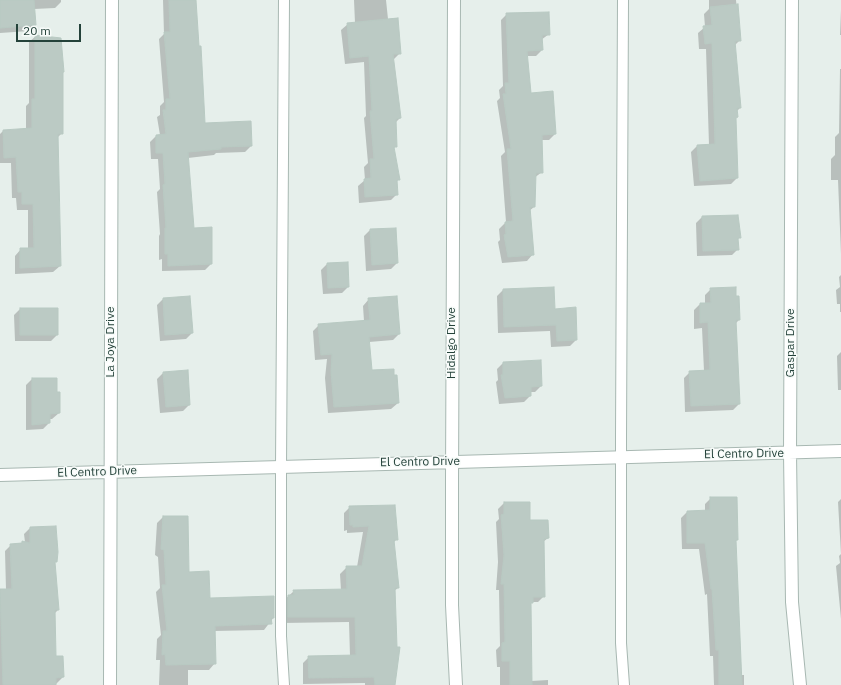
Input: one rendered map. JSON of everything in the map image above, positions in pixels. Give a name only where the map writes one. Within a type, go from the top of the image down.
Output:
[{"type":"street","name":"La Joya Drive","points":[[110,685],[112,0]]},
{"type":"street","name":"Hidalgo Drive","points":[[454,0],[452,605],[456,685]]},
{"type":"street","name":"Gaspar Drive","points":[[792,0],[790,453],[792,602],[800,685]]},
{"type":"street","name":"El Centro Drive","points":[[0,475],[841,451]]},
{"type":"lane","points":[[284,0],[281,466],[281,636],[284,685]]},
{"type":"lane","points":[[623,0],[621,643],[624,685]]},
{"type":"building","points":[[0,0],[34,0],[36,25],[0,28]]},
{"type":"building","points":[[169,0],[196,0],[199,46],[201,46],[205,123],[251,121],[252,146],[221,147],[221,149],[188,152],[194,228],[212,227],[212,264],[168,266],[168,254],[165,254],[166,228],[163,185],[165,184],[163,153],[156,153],[156,135],[166,134],[163,110],[166,110],[166,99],[170,99],[164,32],[170,32]]},
{"type":"building","points":[[738,4],[741,41],[735,41],[741,108],[737,108],[738,117],[736,118],[738,178],[700,181],[697,145],[715,144],[712,43],[705,44],[703,26],[712,25],[710,7]]},
{"type":"building","points":[[549,12],[550,35],[542,35],[543,50],[527,51],[531,93],[553,91],[556,134],[542,135],[543,173],[536,173],[535,207],[530,207],[534,255],[508,257],[504,235],[506,234],[505,222],[513,221],[507,149],[511,149],[503,94],[506,94],[505,83],[509,83],[506,13]]},
{"type":"building","points":[[398,18],[401,54],[393,54],[401,118],[396,119],[397,147],[394,147],[400,180],[397,180],[398,195],[365,197],[364,179],[371,178],[370,159],[374,159],[370,111],[372,111],[369,56],[350,58],[347,23]]},
{"type":"building","points":[[35,35],[61,38],[64,72],[63,134],[58,134],[61,266],[20,268],[20,248],[34,248],[33,204],[22,204],[22,192],[18,192],[16,157],[4,158],[3,130],[32,128],[32,99],[35,99]]},
{"type":"building","points":[[738,215],[741,238],[738,238],[739,250],[703,251],[702,216]]},
{"type":"building","points":[[396,228],[398,263],[372,265],[370,229]]},
{"type":"building","points":[[348,262],[349,287],[328,288],[327,263]]},
{"type":"building","points":[[554,287],[555,309],[576,307],[577,340],[557,341],[556,325],[504,327],[503,289]]},
{"type":"building","points":[[736,287],[736,296],[739,296],[740,320],[736,320],[740,404],[691,406],[689,371],[710,370],[708,322],[700,323],[700,303],[711,303],[710,288]]},
{"type":"building","points":[[190,296],[193,333],[165,335],[163,298]]},
{"type":"building","points":[[397,296],[400,334],[369,337],[372,370],[394,369],[394,375],[397,375],[399,403],[334,407],[331,372],[332,354],[321,355],[318,324],[370,320],[368,298]]},
{"type":"building","points":[[20,308],[58,308],[58,335],[20,335]]},
{"type":"building","points":[[541,360],[542,386],[531,387],[531,396],[505,398],[501,375],[503,375],[503,362]]},
{"type":"building","points":[[188,370],[190,405],[166,407],[163,372]]},
{"type":"building","points":[[32,378],[57,378],[57,392],[60,392],[60,413],[50,414],[50,423],[32,425]]},
{"type":"building","points":[[710,497],[737,497],[738,540],[736,540],[742,685],[719,685],[719,650],[716,650],[712,589],[705,543],[687,543],[687,511],[710,510]]},
{"type":"building","points":[[504,502],[530,502],[530,520],[548,520],[549,538],[544,539],[545,597],[533,597],[533,603],[531,603],[532,685],[510,685],[510,661],[502,661],[502,643],[505,642],[504,584],[501,584],[504,555],[501,515],[504,514]]},
{"type":"building","points":[[395,505],[398,540],[394,540],[399,588],[395,588],[397,647],[400,647],[395,685],[375,685],[374,677],[309,678],[308,656],[356,655],[355,617],[288,617],[288,595],[294,595],[293,590],[347,589],[346,566],[362,566],[369,526],[353,527],[353,525],[350,525],[349,506]]},
{"type":"building","points":[[163,516],[188,516],[189,572],[209,571],[210,598],[274,596],[274,618],[271,618],[272,624],[215,626],[216,664],[166,665],[165,654],[162,655],[163,631],[167,631],[162,585],[166,585],[164,550],[161,549]]},
{"type":"building","points":[[56,526],[58,552],[57,562],[55,562],[59,610],[55,610],[56,656],[63,656],[64,677],[56,678],[56,685],[3,685],[0,589],[12,589],[10,544],[22,543],[22,541],[30,543],[30,527]]}]
